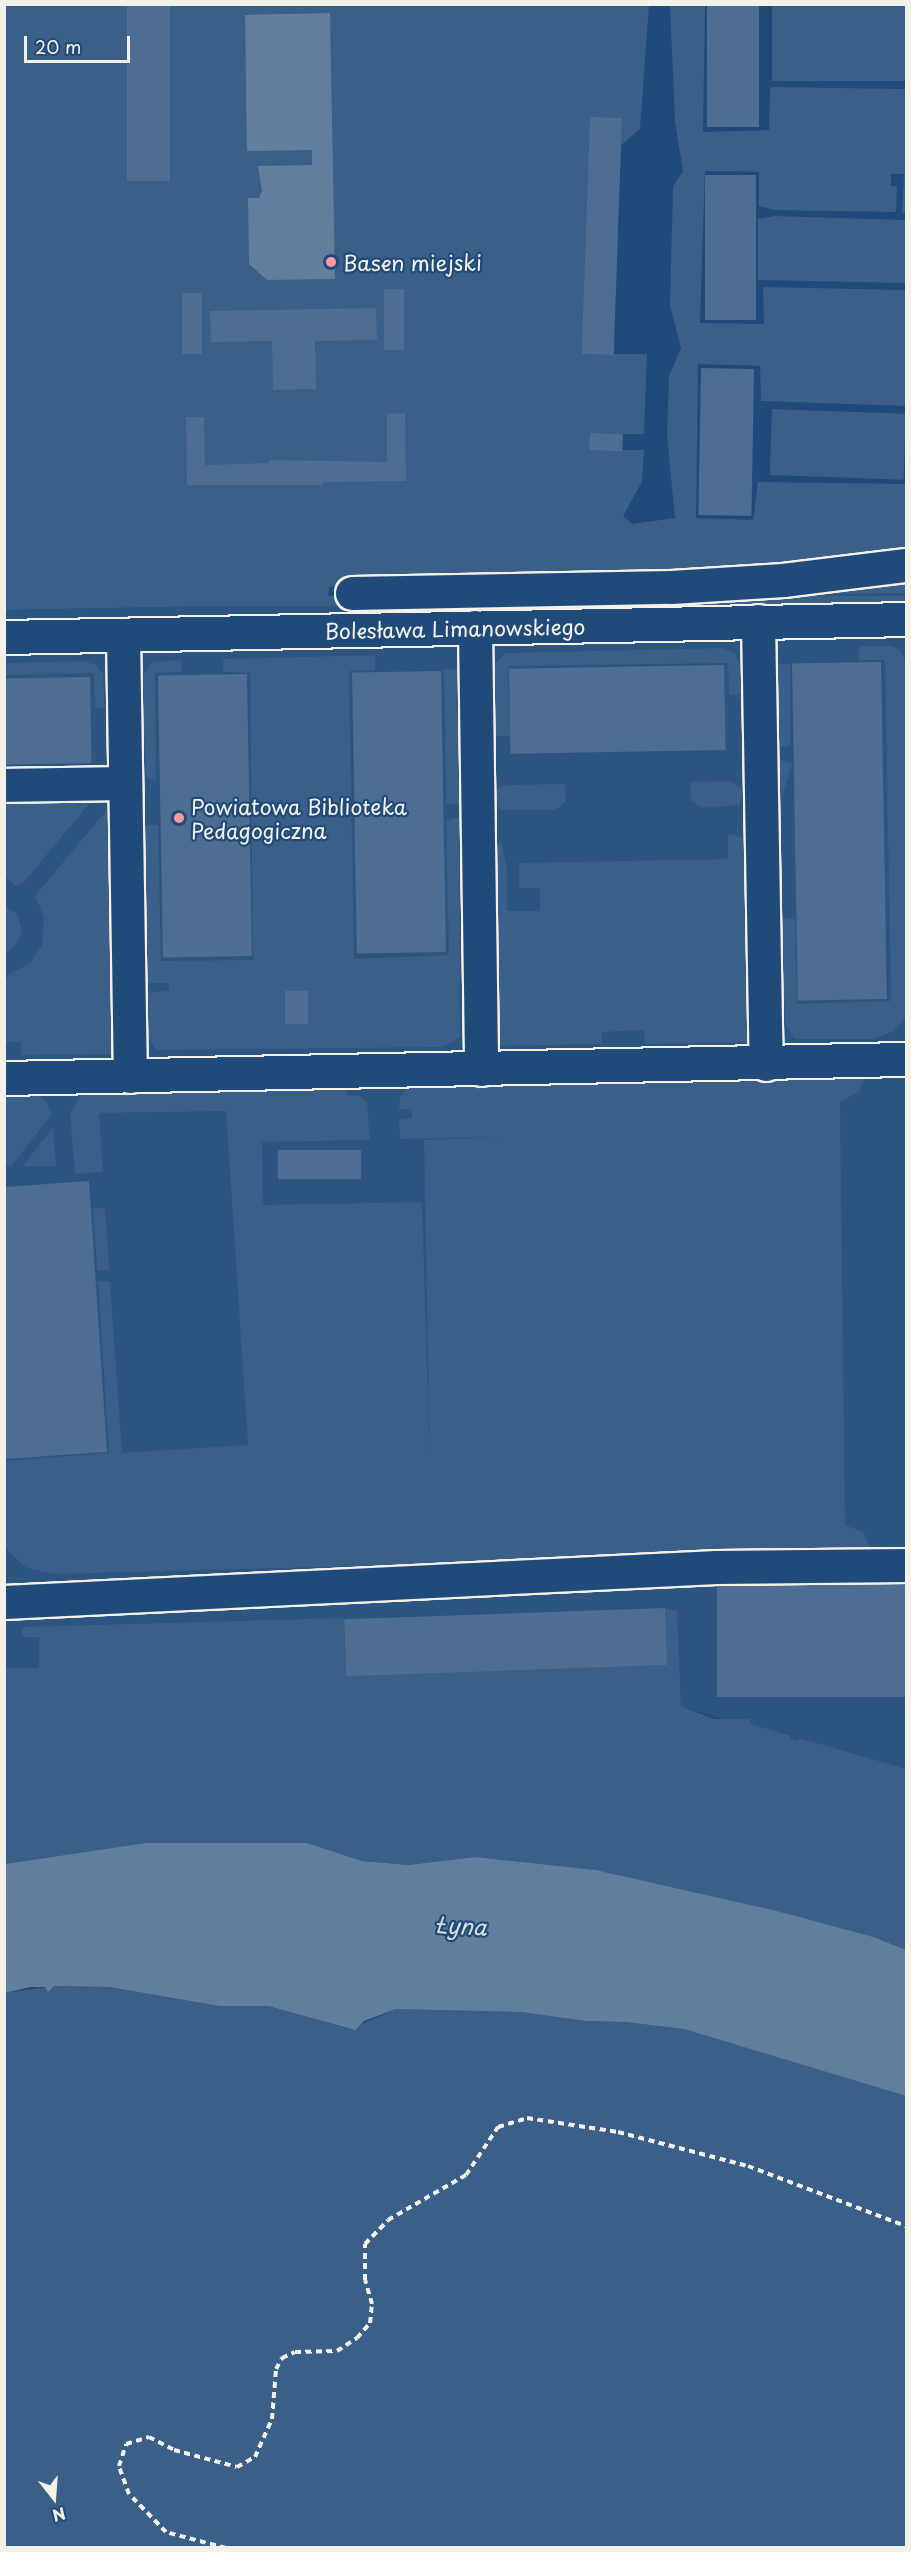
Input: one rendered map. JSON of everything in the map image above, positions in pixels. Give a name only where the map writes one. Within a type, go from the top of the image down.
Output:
[{"type":"street","points":[[352,593],[671,587],[783,580],[906,565]]},
{"type":"street","name":"Bolesława Limanowskiego","points":[[4,637],[906,619]]},
{"type":"street","points":[[758,621],[766,1064]]},
{"type":"street","points":[[475,627],[481,1069]]},
{"type":"street","points":[[123,635],[130,1076]]},
{"type":"street","points":[[4,785],[125,783]]},
{"type":"street","points":[[4,1078],[766,1064],[906,1059]]},
{"type":"street","points":[[4,1602],[716,1568],[906,1565]]},
{"type":"path","points":[[226,2547],[166,2532],[129,2494],[119,2466],[126,2444],[149,2437],[174,2450],[237,2467],[255,2457],[272,2419],[276,2369],[282,2358],[295,2352],[337,2351],[357,2338],[370,2323],[372,2304],[365,2280],[365,2244],[388,2220],[466,2175],[498,2127],[527,2118],[618,2132],[748,2166],[906,2226]]},
{"type":"shaded area","name":"Basen miejski","points":[[4,5],[649,5],[640,129],[606,158],[589,354],[647,354],[644,434],[590,434],[590,450],[644,450],[642,482],[623,516],[632,524],[675,518],[667,435],[669,376],[681,348],[670,305],[673,187],[683,171],[675,122],[670,5],[705,5],[703,132],[769,130],[770,87],[906,89],[906,213],[902,213],[904,174],[891,174],[891,186],[897,186],[896,212],[774,210],[759,206],[759,172],[705,171],[700,323],[764,324],[763,287],[906,290],[906,406],[761,401],[760,366],[698,364],[696,518],[753,520],[758,482],[906,484],[906,551],[774,568],[673,569],[672,573],[329,587],[328,601],[507,599],[906,579],[906,593],[5,610]]},
{"type":"shaded area","points":[[772,5],[906,5],[906,81],[772,81]]},
{"type":"shaded area","points":[[774,216],[906,220],[906,283],[758,280],[758,219]]},
{"type":"shaded area","points":[[772,409],[906,414],[904,480],[770,475]]},
{"type":"shaded area","points":[[906,593],[906,1774],[680,1706],[5,1763],[5,610]]},
{"type":"shaded area","points":[[4,596],[906,596],[906,606],[4,606]]},
{"type":"shaded area","points":[[859,646],[892,646],[900,650],[906,662],[906,1018],[892,1032],[873,1039],[795,1039],[785,1024],[782,918],[795,919],[797,1004],[891,1001],[885,660],[859,660]]},
{"type":"shaded area","points":[[724,648],[735,654],[741,667],[742,694],[729,695],[728,663],[508,666],[510,736],[494,736],[493,666],[505,653]]},
{"type":"shaded area","points":[[375,655],[375,670],[349,671],[354,959],[449,955],[446,821],[459,817],[460,1037],[443,1047],[156,1050],[147,1035],[146,992],[169,991],[169,983],[146,983],[145,825],[158,825],[161,961],[253,960],[250,673],[223,672],[223,659]]},
{"type":"shaded area","points":[[181,660],[182,672],[155,673],[156,782],[146,776],[142,676],[152,662]]},
{"type":"shaded area","points":[[84,661],[96,665],[103,674],[105,708],[95,708],[94,673],[5,675],[5,663]]},
{"type":"shaded area","points":[[776,664],[790,664],[790,746],[776,746]]},
{"type":"shaded area","points":[[444,669],[457,669],[459,804],[446,804]]},
{"type":"shaded area","points":[[779,759],[792,763],[750,903],[736,899]]},
{"type":"shaded area","points":[[730,781],[746,791],[739,805],[702,808],[691,801],[690,782]]},
{"type":"shaded area","points":[[565,784],[566,801],[556,810],[502,810],[490,798],[498,788],[508,785]]},
{"type":"shaded area","points":[[5,794],[97,794],[25,881],[16,886],[5,877]]},
{"type":"shaded area","points":[[111,805],[116,1054],[21,1055],[21,1042],[5,1042],[5,984],[8,975],[30,963],[42,945],[44,917],[35,896]]},
{"type":"shaded area","points":[[728,834],[741,837],[749,845],[750,1042],[645,1044],[644,1030],[602,1032],[602,1044],[500,1046],[496,1040],[492,850],[497,844],[501,841],[507,869],[507,911],[540,911],[540,888],[519,888],[519,863],[728,859]]},
{"type":"shaded area","points":[[4,905],[17,914],[22,931],[15,946],[5,953]]},
{"type":"shaded area","points":[[866,1075],[859,1092],[840,1102],[845,1525],[863,1532],[872,1552],[56,1574],[27,1568],[9,1552],[4,1541],[4,1461],[109,1453],[98,1281],[110,1282],[122,1453],[248,1445],[226,1111],[99,1113],[103,1172],[75,1174],[70,1114],[81,1095],[347,1084],[347,1096],[357,1095],[367,1102],[370,1140],[262,1142],[263,1205],[422,1202],[430,1467],[424,1140],[509,1137],[400,1139],[399,1120],[412,1118],[411,1109],[399,1109],[400,1097],[412,1083]]},
{"type":"shaded area","points":[[32,1091],[45,1100],[52,1113],[11,1167],[5,1165],[5,1096]]},
{"type":"shaded area","points":[[53,1127],[56,1166],[23,1166]]},
{"type":"shaded area","points":[[105,1208],[109,1270],[97,1271],[93,1209]]},
{"type":"shaded area","points":[[665,1608],[677,1611],[681,1706],[714,1719],[750,1719],[750,1724],[791,1736],[790,1739],[798,1741],[799,1738],[906,1769],[906,1950],[777,1911],[596,1870],[475,1857],[408,1865],[362,1861],[307,1843],[145,1843],[5,1864],[4,1668],[39,1668],[39,1637],[22,1637],[22,1627],[344,1618],[346,1675],[666,1665]]},
{"type":"shaded area","points":[[54,1986],[109,1987],[219,2006],[268,2006],[350,2029],[396,2009],[521,2012],[586,2021],[625,2022],[684,2029],[906,2096],[906,2547],[5,2547],[4,1993]]},
{"type":"water","points":[[330,13],[335,279],[267,280],[249,264],[248,198],[259,198],[262,191],[258,166],[312,165],[312,150],[247,151],[245,15]]},
{"type":"water","name":"Łyna","points":[[145,1843],[307,1843],[362,1861],[408,1865],[475,1857],[596,1870],[777,1911],[873,1937],[906,1950],[906,2096],[684,2029],[625,2022],[586,2021],[521,2012],[396,2009],[364,2021],[355,2030],[268,2006],[219,2006],[109,1987],[54,1986],[48,1992],[45,1987],[30,1987],[5,1993],[5,1864]]},
{"type":"building","points":[[127,4],[170,4],[170,181],[127,181]]},
{"type":"building","points":[[707,4],[759,4],[759,127],[707,127]]},
{"type":"building","points":[[590,117],[622,118],[614,355],[582,354]]},
{"type":"building","points":[[705,175],[756,175],[756,320],[705,320]]},
{"type":"building","points":[[384,289],[404,289],[404,350],[384,350]]},
{"type":"building","points":[[182,293],[202,293],[202,354],[182,354]]},
{"type":"building","points":[[376,308],[377,340],[315,341],[316,389],[273,390],[272,341],[211,342],[210,311]]},
{"type":"building","points":[[701,368],[754,369],[751,516],[698,515]]},
{"type":"building","points":[[405,413],[406,481],[323,482],[323,485],[187,485],[186,417],[204,417],[205,465],[269,463],[269,460],[387,462],[387,414]]},
{"type":"building","points":[[590,433],[623,434],[622,451],[589,450]]},
{"type":"building","points":[[881,662],[887,999],[798,1001],[792,664]]},
{"type":"building","points":[[724,665],[725,750],[511,754],[509,669]]},
{"type":"building","points":[[441,671],[446,952],[357,954],[352,673]]},
{"type":"building","points":[[247,674],[252,956],[163,958],[158,676]]},
{"type":"building","points":[[90,677],[92,763],[6,764],[4,679]]},
{"type":"building","points":[[285,991],[308,991],[308,1024],[285,1024]]},
{"type":"building","points":[[278,1150],[361,1150],[361,1179],[278,1179]]},
{"type":"building","points":[[89,1181],[107,1452],[4,1459],[4,1187]]},
{"type":"building","points":[[717,1578],[906,1578],[906,1697],[717,1697]]},
{"type":"building","points":[[665,1608],[667,1665],[346,1676],[344,1619]]},
{"type":"place","name":"Basen miejski","points":[[331,262]]},
{"type":"place","name":"Powiatowa Biblioteka Pedagogiczna","points":[[179,818]]}]
